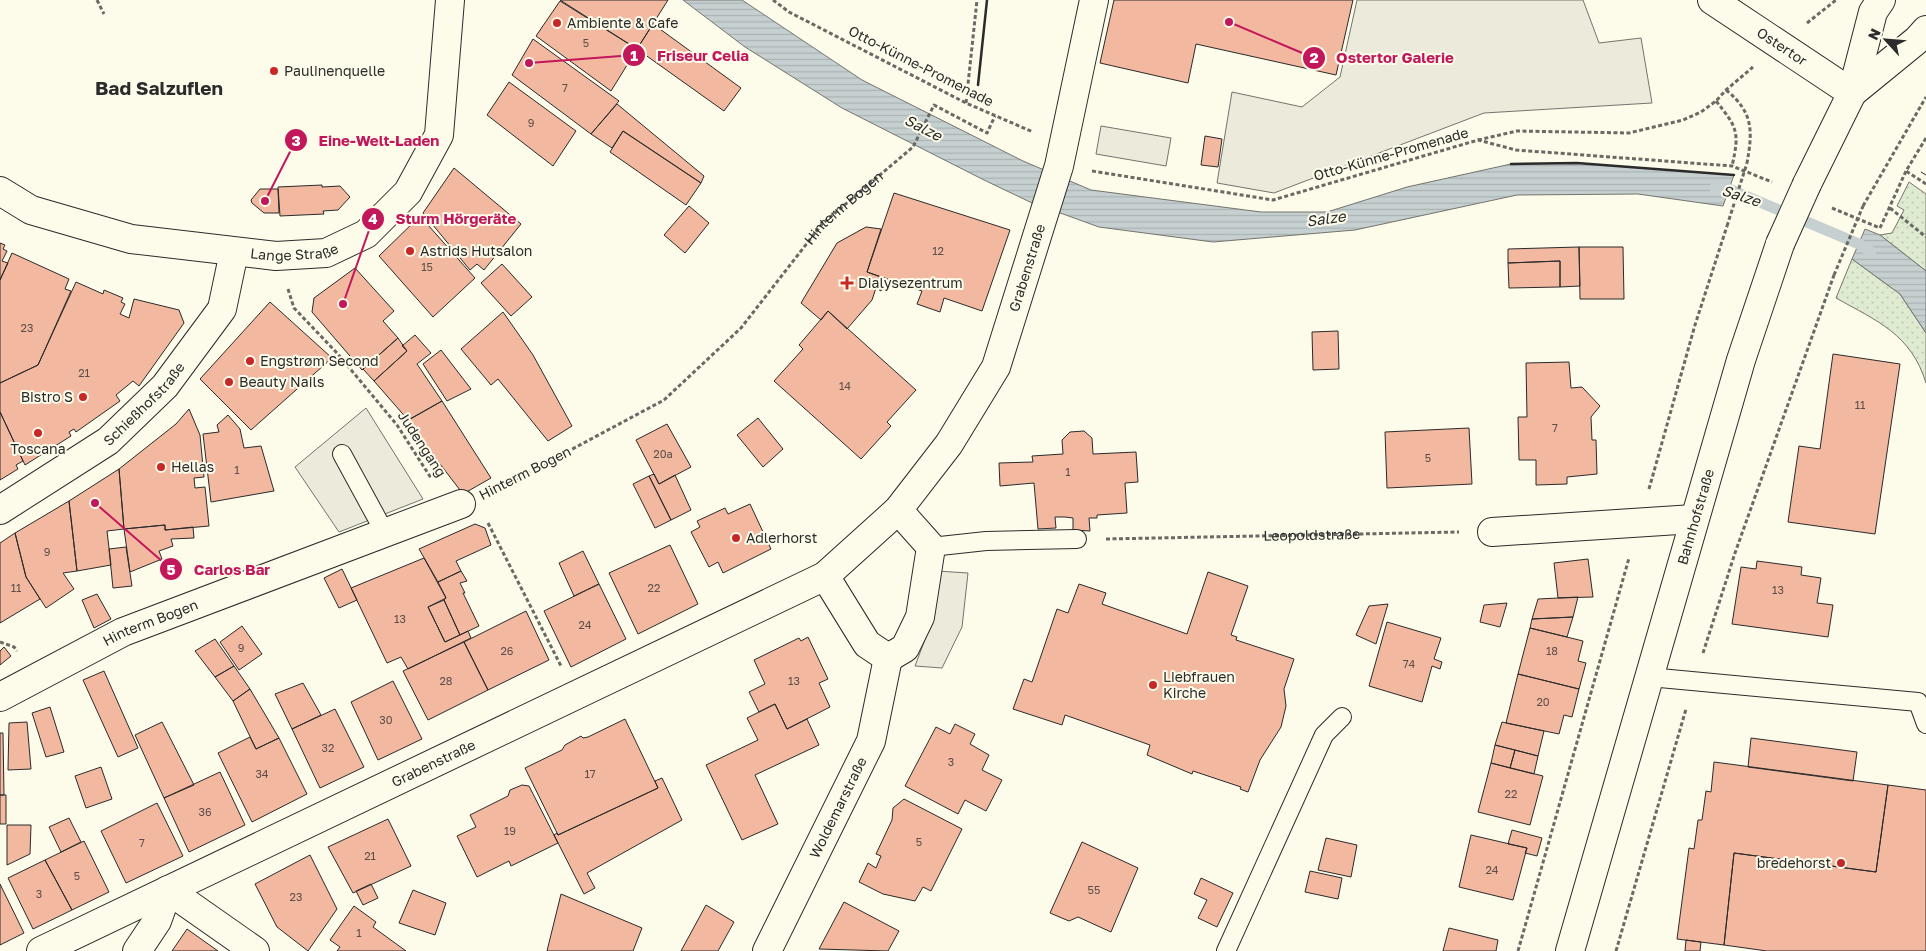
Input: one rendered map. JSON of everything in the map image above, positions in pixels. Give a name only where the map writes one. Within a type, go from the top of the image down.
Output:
[{"type":"street","name":"Lange Straße","points":[[0,191],[31,210],[131,239],[276,256],[326,253],[366,234],[408,192],[439,135],[450,0]]},
{"type":"street","name":"Grabenstraße","points":[[41,951],[825,576],[898,510],[949,444],[996,367],[1042,224],[1061,156],[1094,0]]},
{"type":"street","name":"Ostertor","points":[[1712,0],[1852,93]]},
{"type":"street","points":[[1852,93],[1873,12],[1880,0]]},
{"type":"street","points":[[1852,93],[1926,30]]},
{"type":"street","name":"Bahnhofstraße","points":[[1570,951],[1741,360],[1780,244],[1852,93]]},
{"type":"street","name":"Schießhofstraße","points":[[0,510],[108,441],[165,386],[222,309],[234,252]]},
{"type":"street","name":"Hinterm Bogen","points":[[0,698],[123,632],[461,504]]},
{"type":"street","points":[[825,576],[867,644],[888,658],[905,648],[920,617],[931,547],[898,510]]},
{"type":"street","points":[[1492,532],[1694,519]]},
{"type":"street","name":"Woldemarstraße","points":[[767,951],[871,741],[888,658]]},
{"type":"street","points":[[137,951],[157,921],[168,890],[255,951]]},
{"type":"lane","points":[[342,454],[385,533]]},
{"type":"lane","points":[[931,547],[986,542],[1078,539]]},
{"type":"lane","points":[[1649,677],[1918,702],[1926,724]]},
{"type":"lane","points":[[1226,951],[1324,735],[1342,717]]},
{"type":"path","points":[[97,0],[104,14]]},
{"type":"path","name":"Otto-Künne-Promenade","points":[[773,0],[790,12],[966,103],[995,116],[1061,156],[1273,200],[1478,140],[1516,150],[1732,166],[1737,146],[1735,124],[1716,101]]},
{"type":"path","points":[[966,103],[978,0]]},
{"type":"path","points":[[1478,140],[1517,131],[1629,133],[1683,120],[1701,112],[1716,101],[1726,90],[1740,101],[1748,116],[1751,132],[1747,163],[1696,325],[1518,951]]},
{"type":"path","points":[[1616,951],[1694,681],[1735,553],[1834,275],[1863,206],[1926,97]]},
{"type":"path","name":"Hinterm Bogen","points":[[461,504],[483,496],[664,400],[741,328],[822,224],[913,147],[934,105],[987,132],[995,116]]},
{"type":"path","points":[[1926,138],[1906,171],[1890,208],[1926,237]]},
{"type":"path","points":[[1906,171],[1926,184]]},
{"type":"path","name":"Judengang","points":[[276,256],[294,308],[337,353],[397,424],[441,494],[461,504],[488,522],[576,696]]},
{"type":"path","name":"Leopoldstraße","points":[[1078,539],[1492,532]]},
{"type":"path","points":[[0,642],[14,647]]},
{"type":"green space","points":[[1909,182],[1926,194],[1926,271],[1880,235],[1892,233],[1904,210],[1897,206]]},
{"type":"green space","points":[[1852,259],[1900,294],[1926,333],[1926,383],[1920,366],[1902,341],[1879,322],[1836,298]]},
{"type":"shaded area","points":[[1357,0],[1583,0],[1599,43],[1641,38],[1652,103],[1484,113],[1274,193],[1217,183],[1232,92],[1302,107],[1340,77]]},
{"type":"shaded area","points":[[1101,126],[1171,138],[1166,166],[1096,154]]},
{"type":"shaded area","points":[[366,408],[423,499],[339,532],[295,467]]},
{"type":"shaded area","points":[[937,571],[968,573],[962,627],[942,668],[915,666],[930,626]]},
{"type":"water","points":[[683,0],[742,0],[862,80],[1023,161],[1091,190],[1261,212],[1327,212],[1407,187],[1511,164],[1577,163],[1734,175],[1723,206],[1638,194],[1517,195],[1355,230],[1213,242],[1099,227],[1030,202],[842,108],[745,47]]},
{"type":"water","points":[[1865,229],[1880,235],[1926,271],[1926,333],[1900,294],[1852,259]]},
{"type":"building","points":[[560,0],[668,0],[637,49]]},
{"type":"building","points":[[1114,0],[1353,0],[1336,75],[1196,44],[1188,83],[1100,63]]},
{"type":"building","points":[[560,1],[637,49],[611,91],[536,36]]},
{"type":"building","points":[[653,24],[741,88],[724,111],[637,49]]},
{"type":"building","points":[[533,39],[619,101],[591,134],[512,75]]},
{"type":"building","points":[[509,82],[576,131],[553,166],[487,115]]},
{"type":"building","points":[[617,104],[704,176],[701,183],[623,131],[612,148],[591,134]]},
{"type":"building","points":[[623,131],[701,183],[686,205],[610,152]]},
{"type":"building","points":[[1205,136],[1222,139],[1218,167],[1201,165]]},
{"type":"building","points":[[454,168],[521,224],[484,270],[477,264],[470,270],[423,213]]},
{"type":"building","points":[[322,185],[322,187],[340,186],[350,197],[338,210],[323,211],[324,214],[280,216],[278,187]]},
{"type":"building","points":[[260,189],[278,189],[279,213],[264,213],[252,203],[251,200]]},
{"type":"building","points":[[894,193],[1010,230],[982,311],[944,298],[940,312],[917,304],[922,291],[867,272]]},
{"type":"building","points":[[689,206],[709,223],[685,253],[664,235]]},
{"type":"building","points":[[420,216],[475,278],[433,317],[379,256]]},
{"type":"building","points":[[866,227],[881,229],[867,272],[886,279],[881,291],[876,288],[872,300],[847,329],[828,311],[821,320],[801,303],[837,243]]},
{"type":"building","points":[[0,243],[5,245],[3,249],[7,251],[2,261],[8,263],[0,280]]},
{"type":"building","points":[[1579,247],[1623,247],[1624,299],[1580,299]]},
{"type":"building","points":[[1579,247],[1580,286],[1560,287],[1560,261],[1508,263],[1508,249]]},
{"type":"building","points":[[12,253],[69,279],[65,289],[71,291],[38,365],[0,383],[0,280]]},
{"type":"building","points":[[1560,261],[1560,287],[1509,288],[1508,263]]},
{"type":"building","points":[[502,264],[532,297],[511,316],[481,283]]},
{"type":"building","points":[[355,268],[394,311],[383,321],[398,338],[362,370],[312,312],[314,298]]},
{"type":"building","points":[[76,282],[103,294],[104,290],[123,298],[121,302],[125,304],[120,314],[129,318],[134,299],[179,310],[184,323],[139,386],[133,381],[116,395],[120,401],[76,432],[74,429],[69,432],[71,436],[25,465],[0,412],[0,383],[38,365]]},
{"type":"building","points":[[270,302],[332,358],[251,430],[200,379]]},
{"type":"building","points":[[828,311],[916,390],[887,422],[891,426],[861,459],[774,381],[803,349],[799,345]]},
{"type":"building","points":[[503,312],[533,355],[572,426],[548,441],[498,379],[491,385],[461,349]]},
{"type":"building","points":[[1338,331],[1339,369],[1313,370],[1312,332]]},
{"type":"building","points":[[415,335],[431,353],[417,364],[442,401],[408,420],[374,381],[407,351],[402,346]]},
{"type":"building","points":[[398,338],[407,351],[374,381],[363,369]]},
{"type":"building","points":[[441,350],[471,389],[447,401],[423,364]]},
{"type":"building","points":[[1833,354],[1900,364],[1875,534],[1788,522],[1799,446],[1820,449]]},
{"type":"building","points":[[1569,362],[1571,388],[1582,387],[1600,406],[1591,417],[1592,440],[1596,440],[1597,474],[1567,477],[1567,484],[1536,485],[1536,460],[1519,460],[1518,417],[1527,417],[1526,363]]},
{"type":"building","points":[[442,401],[491,478],[463,494],[407,421]]},
{"type":"building","points":[[189,409],[200,435],[204,477],[194,478],[195,488],[205,487],[209,526],[165,530],[165,525],[124,529],[119,469],[176,424]]},
{"type":"building","points":[[0,412],[23,461],[16,465],[18,469],[0,480]]},
{"type":"building","points":[[228,415],[240,429],[244,448],[261,446],[274,491],[211,502],[203,434],[219,432],[217,425]]},
{"type":"building","points":[[758,418],[783,449],[763,467],[737,435]]},
{"type":"building","points":[[667,424],[691,467],[659,484],[636,440]]},
{"type":"building","points":[[1469,428],[1472,484],[1387,488],[1385,432]]},
{"type":"building","points":[[1084,431],[1092,438],[1093,454],[1136,452],[1138,482],[1125,483],[1127,513],[1097,515],[1097,518],[1089,518],[1090,531],[1073,530],[1073,518],[1065,517],[1055,517],[1056,528],[1038,529],[1034,483],[1000,486],[999,463],[1033,462],[1032,456],[1063,454],[1062,440],[1070,432]]},
{"type":"building","points":[[119,469],[124,529],[107,531],[111,565],[77,571],[69,501]]},
{"type":"building","points":[[654,474],[659,484],[675,475],[691,510],[671,520],[649,476]]},
{"type":"building","points":[[649,476],[671,520],[655,528],[633,484]]},
{"type":"building","points":[[69,501],[77,571],[63,573],[74,589],[46,608],[26,577],[15,533]]},
{"type":"building","points":[[750,504],[771,549],[723,573],[718,562],[709,567],[691,532],[700,527],[697,521],[725,508],[728,514]]},
{"type":"building","points":[[475,524],[485,528],[491,545],[456,561],[461,571],[438,582],[419,549]]},
{"type":"building","points":[[165,525],[165,530],[193,527],[194,538],[171,539],[173,546],[159,551],[162,559],[130,572],[124,529]]},
{"type":"building","points":[[15,533],[26,577],[40,599],[0,623],[0,543]]},
{"type":"building","points":[[670,545],[698,604],[638,634],[609,573]]},
{"type":"building","points":[[126,547],[132,586],[113,588],[109,549]]},
{"type":"building","points":[[583,551],[599,584],[574,596],[559,563]]},
{"type":"building","points":[[424,558],[446,598],[428,607],[445,642],[468,631],[471,638],[408,669],[401,657],[387,663],[351,588]]},
{"type":"building","points":[[1588,559],[1593,597],[1558,598],[1554,563]]},
{"type":"building","points":[[1757,561],[1802,567],[1801,575],[1821,578],[1817,603],[1833,605],[1828,637],[1732,624],[1741,567],[1756,569]]},
{"type":"building","points":[[342,569],[357,600],[339,608],[324,578]]},
{"type":"building","points":[[461,571],[467,581],[460,583],[465,593],[463,593],[479,626],[460,635],[438,582]]},
{"type":"building","name":"Liebfrauen Kirche","points":[[1208,572],[1248,586],[1231,635],[1237,637],[1236,640],[1294,659],[1284,689],[1286,706],[1281,727],[1260,760],[1248,792],[1240,789],[1241,787],[1193,771],[1192,774],[1147,755],[1150,745],[1065,715],[1062,725],[1013,709],[1024,679],[1032,682],[1057,609],[1068,613],[1079,584],[1106,593],[1102,604],[1187,634]]},
{"type":"building","points":[[599,584],[626,639],[571,667],[544,611]]},
{"type":"building","points":[[97,594],[111,619],[94,628],[82,600]]},
{"type":"building","points":[[1578,597],[1573,617],[1532,619],[1538,599]]},
{"type":"building","points":[[444,600],[460,635],[445,642],[428,607]]},
{"type":"building","points":[[1507,603],[1500,627],[1480,622],[1484,605]]},
{"type":"building","points":[[1388,604],[1376,644],[1356,635],[1369,606]]},
{"type":"building","points":[[526,611],[549,660],[488,690],[464,642]]},
{"type":"building","points":[[1573,617],[1567,637],[1530,628],[1532,619]]},
{"type":"building","points":[[1387,622],[1441,638],[1434,659],[1442,662],[1440,669],[1432,666],[1422,702],[1369,686]]},
{"type":"building","points":[[242,626],[262,654],[239,670],[220,642]]},
{"type":"building","points":[[1530,628],[1583,641],[1578,661],[1586,663],[1579,689],[1518,674]]},
{"type":"building","points":[[808,637],[828,679],[819,683],[830,707],[787,729],[775,704],[759,712],[749,692],[765,684],[754,660],[799,638],[801,641]]},
{"type":"building","points":[[215,639],[234,666],[215,677],[195,651]]},
{"type":"building","points":[[464,642],[488,690],[428,720],[403,671]]},
{"type":"building","points":[[4,647],[11,656],[0,665],[0,651]]},
{"type":"building","points":[[234,666],[250,689],[233,701],[215,677]]},
{"type":"building","points":[[104,671],[138,748],[118,757],[83,680]]},
{"type":"building","points":[[1518,674],[1579,689],[1572,717],[1564,715],[1559,734],[1506,723]]},
{"type":"building","points":[[393,681],[422,739],[378,760],[351,702]]},
{"type":"building","points":[[303,683],[321,715],[292,729],[275,694]]},
{"type":"building","points":[[250,689],[279,738],[256,749],[233,701]]},
{"type":"building","points":[[775,704],[787,729],[807,719],[819,745],[755,775],[778,824],[742,840],[706,765],[758,740],[747,718]]},
{"type":"building","points":[[50,707],[64,752],[46,757],[32,713]]},
{"type":"building","points":[[335,709],[364,767],[320,788],[292,729]]},
{"type":"building","points":[[625,719],[658,788],[558,835],[525,768],[562,750],[565,745],[581,736],[583,738],[588,737]]},
{"type":"building","points":[[27,722],[31,769],[8,770],[9,723]]},
{"type":"building","points":[[162,722],[194,785],[164,798],[135,735]]},
{"type":"building","points":[[1502,722],[1544,731],[1538,756],[1495,745]]},
{"type":"building","points":[[955,724],[975,734],[970,744],[989,755],[982,770],[1002,780],[986,811],[965,800],[958,814],[905,786],[936,727],[950,734]]},
{"type":"building","points":[[0,733],[3,733],[4,795],[0,795]]},
{"type":"building","points":[[250,737],[256,749],[279,738],[307,794],[252,822],[218,753]]},
{"type":"building","points":[[1751,738],[1857,752],[1853,781],[1748,767]]},
{"type":"building","points":[[1495,745],[1515,750],[1510,768],[1491,763]]},
{"type":"building","points":[[1515,750],[1538,756],[1534,774],[1510,768]]},
{"type":"building","name":"bredehorst","points":[[1714,762],[1888,785],[1876,872],[1734,853],[1724,945],[1677,939],[1689,848],[1694,849],[1698,820],[1702,820],[1706,791],[1711,792]]},
{"type":"building","points":[[1491,763],[1543,776],[1530,825],[1478,812]]},
{"type":"building","points":[[101,767],[112,799],[86,808],[75,776]]},
{"type":"building","points":[[220,772],[245,825],[189,852],[164,798]]},
{"type":"building","points":[[662,778],[682,820],[587,873],[595,888],[584,894],[554,835],[557,833],[558,835],[658,788],[655,781]]},
{"type":"building","points":[[522,785],[529,786],[558,843],[511,866],[509,861],[477,877],[457,836],[476,827],[470,815],[508,796],[510,790]]},
{"type":"building","points":[[1888,785],[1926,790],[1926,951],[1767,951],[1724,945],[1734,853],[1876,872]]},
{"type":"building","points":[[0,795],[6,795],[6,824],[0,824]]},
{"type":"building","points":[[904,799],[962,829],[931,891],[923,887],[915,901],[883,894],[859,882],[868,863],[876,868],[881,856],[876,854],[892,820],[893,808]]},
{"type":"building","points":[[157,803],[183,856],[126,883],[101,831]]},
{"type":"building","points":[[69,818],[81,842],[61,852],[49,827]]},
{"type":"building","points":[[388,819],[411,866],[353,893],[328,847]]},
{"type":"building","points":[[7,825],[31,825],[30,854],[7,865]]},
{"type":"building","points":[[1512,830],[1542,838],[1537,856],[1525,853],[1527,848],[1508,844]]},
{"type":"building","points":[[1471,835],[1527,848],[1513,900],[1459,887]]},
{"type":"building","points":[[1326,838],[1357,845],[1351,877],[1318,870]]},
{"type":"building","points":[[84,841],[109,892],[72,910],[45,860]]},
{"type":"building","points":[[1082,842],[1138,868],[1111,932],[1078,917],[1069,921],[1050,913]]},
{"type":"building","points":[[310,855],[337,909],[308,951],[277,927],[255,884]]},
{"type":"building","points":[[45,860],[72,910],[33,929],[8,878]]},
{"type":"building","points":[[1310,871],[1342,878],[1338,899],[1305,892]]},
{"type":"building","points":[[1201,878],[1233,893],[1217,927],[1198,918],[1207,900],[1194,894]]},
{"type":"building","points":[[0,884],[24,933],[0,945]]},
{"type":"building","points":[[371,884],[378,898],[363,905],[356,891]]},
{"type":"building","points":[[413,890],[446,903],[435,935],[399,923]]},
{"type":"building","points":[[561,894],[642,928],[633,951],[547,951]]},
{"type":"building","points":[[844,902],[899,931],[888,951],[819,949]]},
{"type":"building","points":[[706,905],[734,922],[718,951],[681,951]]},
{"type":"building","points":[[354,906],[376,922],[373,927],[406,951],[337,951],[340,947],[330,940]]},
{"type":"building","points":[[1449,928],[1498,940],[1496,951],[1443,951]]},
{"type":"building","points":[[187,929],[218,951],[172,951]]},
{"type":"building","points":[[1686,940],[1701,942],[1700,951],[1685,951]]},
{"type":"waterway","name":"Salze","points":[[1715,188],[1729,189],[1859,244],[1871,252]]},
{"type":"fence","points":[[1921,172],[1926,175]]},
{"type":"wall","points":[[978,85],[987,0]]},
{"type":"wall","points":[[1511,164],[1577,163],[1734,175]]},
{"type":"place","name":"Ostertor Galerie","points":[[1229,22]]},
{"type":"place","name":"Ambiente & Cafe","points":[[557,23]]},
{"type":"place","name":"Friseur Celia","points":[[529,63]]},
{"type":"place","name":"Paulinenquelle","points":[[274,71]]},
{"type":"place","name":"Eine-Welt-Laden","points":[[265,201]]},
{"type":"place","name":"Astrids Hutsalon","points":[[410,251]]},
{"type":"place","name":"Dialysezentrum","points":[[847,283]]},
{"type":"place","name":"Sturm Hörgeräte","points":[[343,304]]},
{"type":"place","name":"Engstrøm Second","points":[[250,361]]},
{"type":"place","name":"Beauty Nails","points":[[229,382]]},
{"type":"place","name":"Bistro S","points":[[83,397]]},
{"type":"place","name":"Toscana","points":[[38,433]]},
{"type":"place","name":"Hellas","points":[[161,467]]},
{"type":"place","name":"Carlos Bar","points":[[95,503]]},
{"type":"place","name":"Adlerhorst","points":[[736,538]]},
{"type":"place","name":"Liebfrauen Kirche","points":[[1153,685]]},
{"type":"place","name":"bredehorst","points":[[1841,863]]},
{"type":"district","name":"Bad Salzuflen","points":[[159,88]]}]
